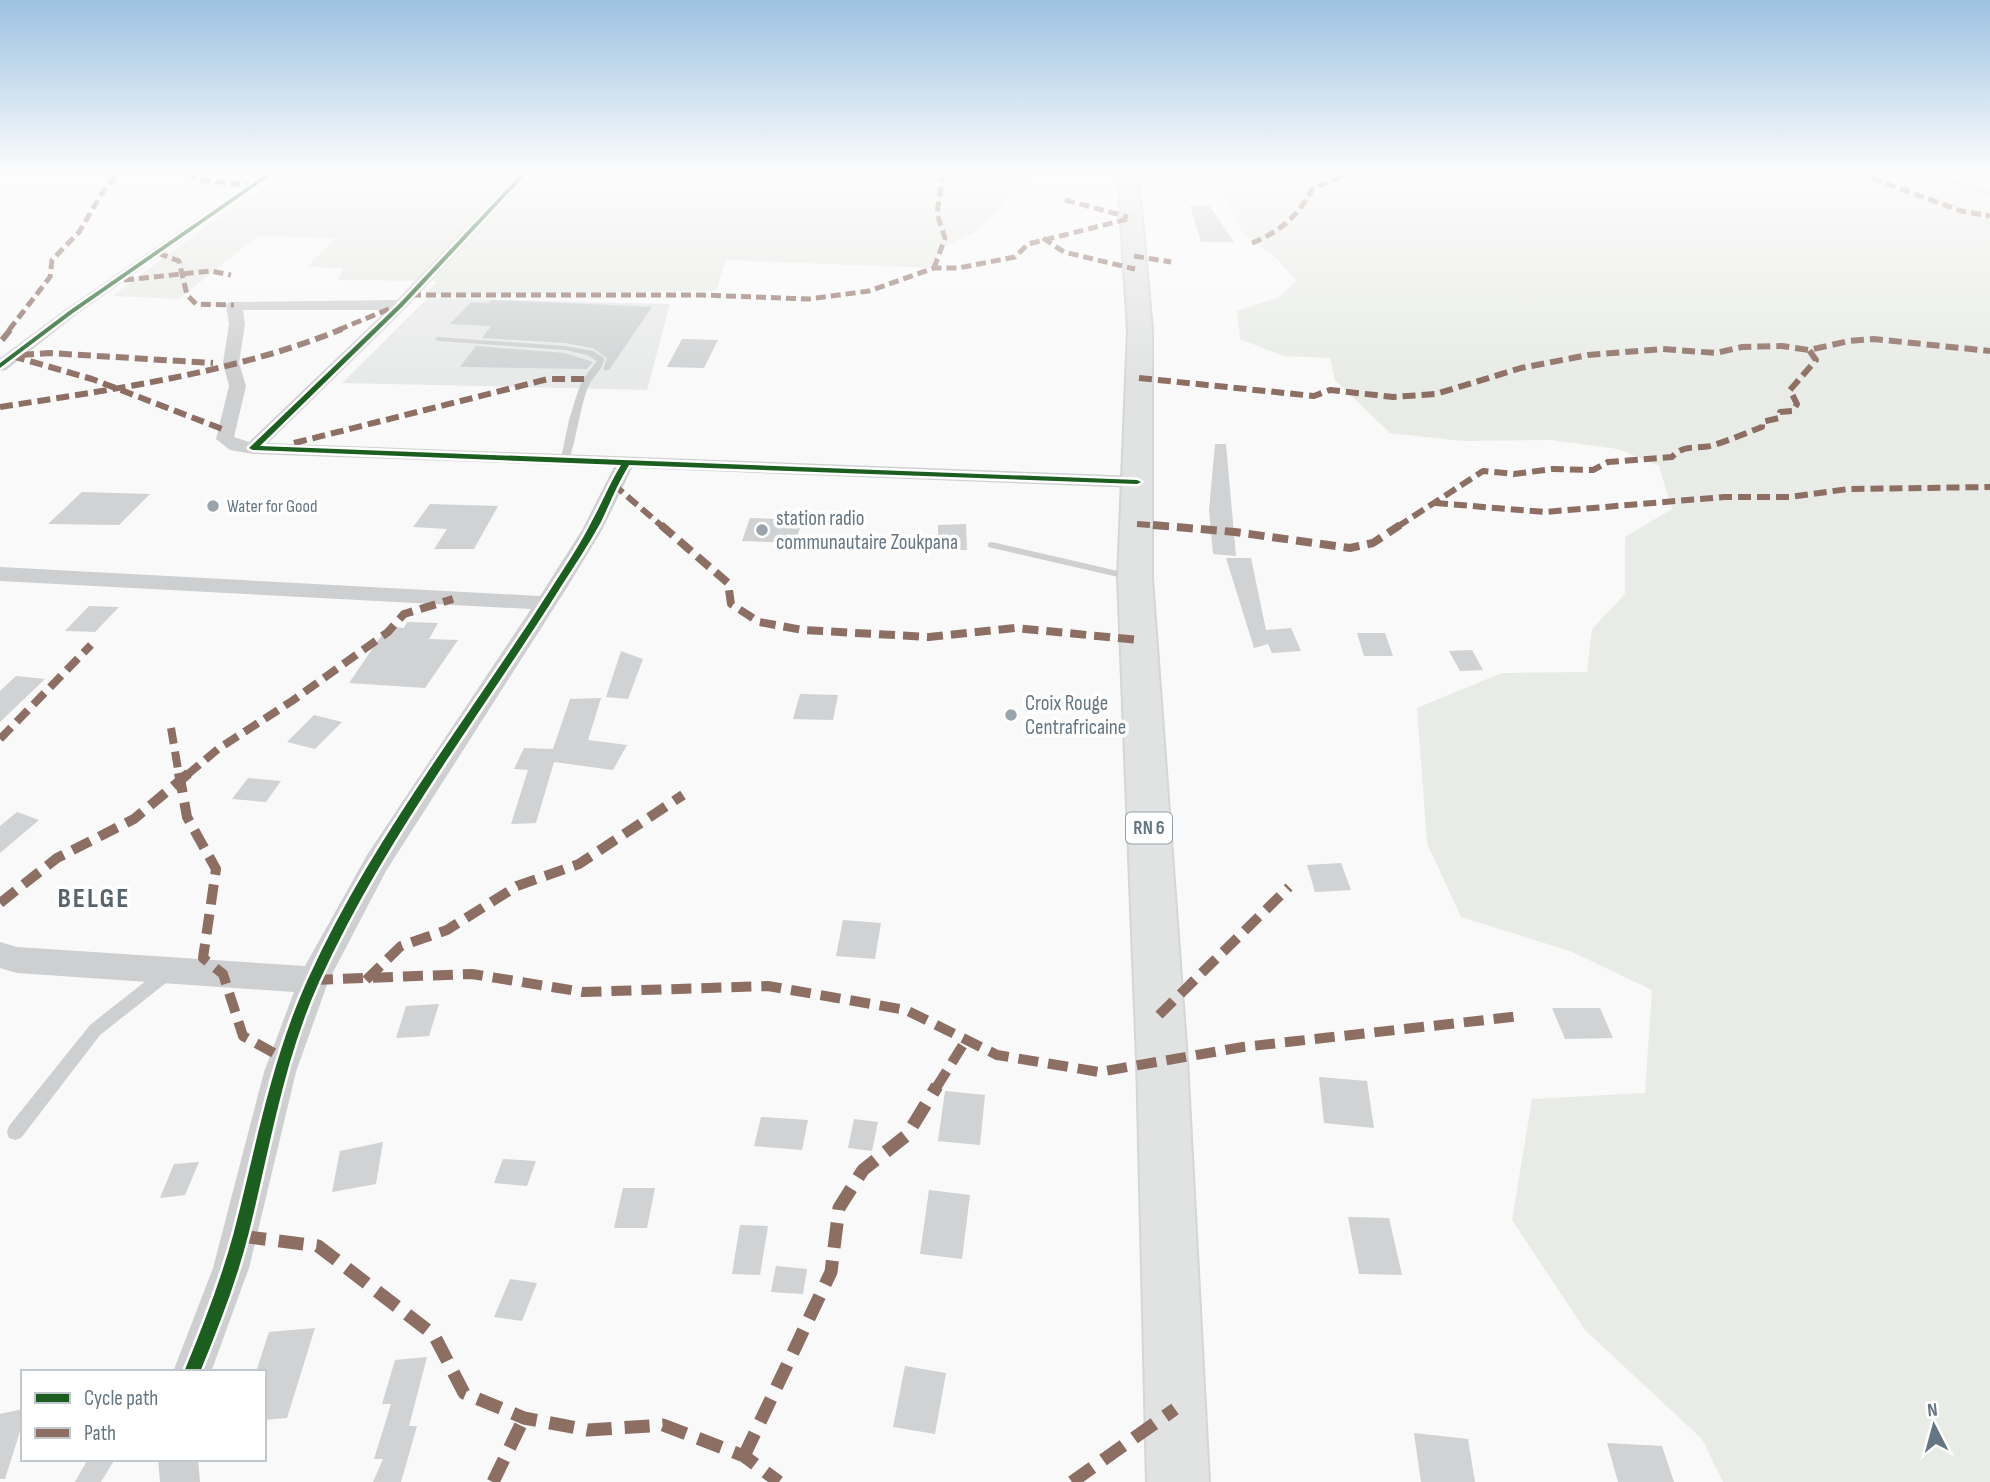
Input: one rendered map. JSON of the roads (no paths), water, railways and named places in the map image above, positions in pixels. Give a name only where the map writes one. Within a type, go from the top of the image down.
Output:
[{"type":"main road","name":"RN 6","points":[[1133,242],[1140,330],[1135,578],[1162,1060],[1178,1482]]},
{"type":"street","points":[[0,339],[6,361],[174,242]]},
{"type":"street","points":[[253,448],[401,305],[460,242]]},
{"type":"street","points":[[401,305],[234,305],[238,313],[231,364],[239,379],[225,439],[236,446],[253,448],[1137,482]]},
{"type":"street","points":[[193,1370],[220,1304],[241,1236],[287,1042],[313,980],[393,837],[593,528],[625,464]]},
{"type":"street","points":[[0,574],[543,603]]},
{"type":"street","points":[[0,955],[17,960],[313,980]]},
{"type":"street","points":[[178,1461],[180,1482]]},
{"type":"lane","points":[[439,339],[565,348],[590,353],[601,360],[599,367],[587,379],[572,421],[566,458]]},
{"type":"lane","points":[[992,545],[1135,578]]},
{"type":"lane","points":[[15,1132],[95,1030],[170,970]]},
{"type":"place","name":"Water for Good","points":[[213,506]]},
{"type":"place","name":"station radio communautaire Zoukpana","points":[[762,530]]},
{"type":"place","name":"Croix Rouge Centrafricaine","points":[[1011,715]]},
{"type":"district","name":"BELGE","points":[[94,898]]}]
